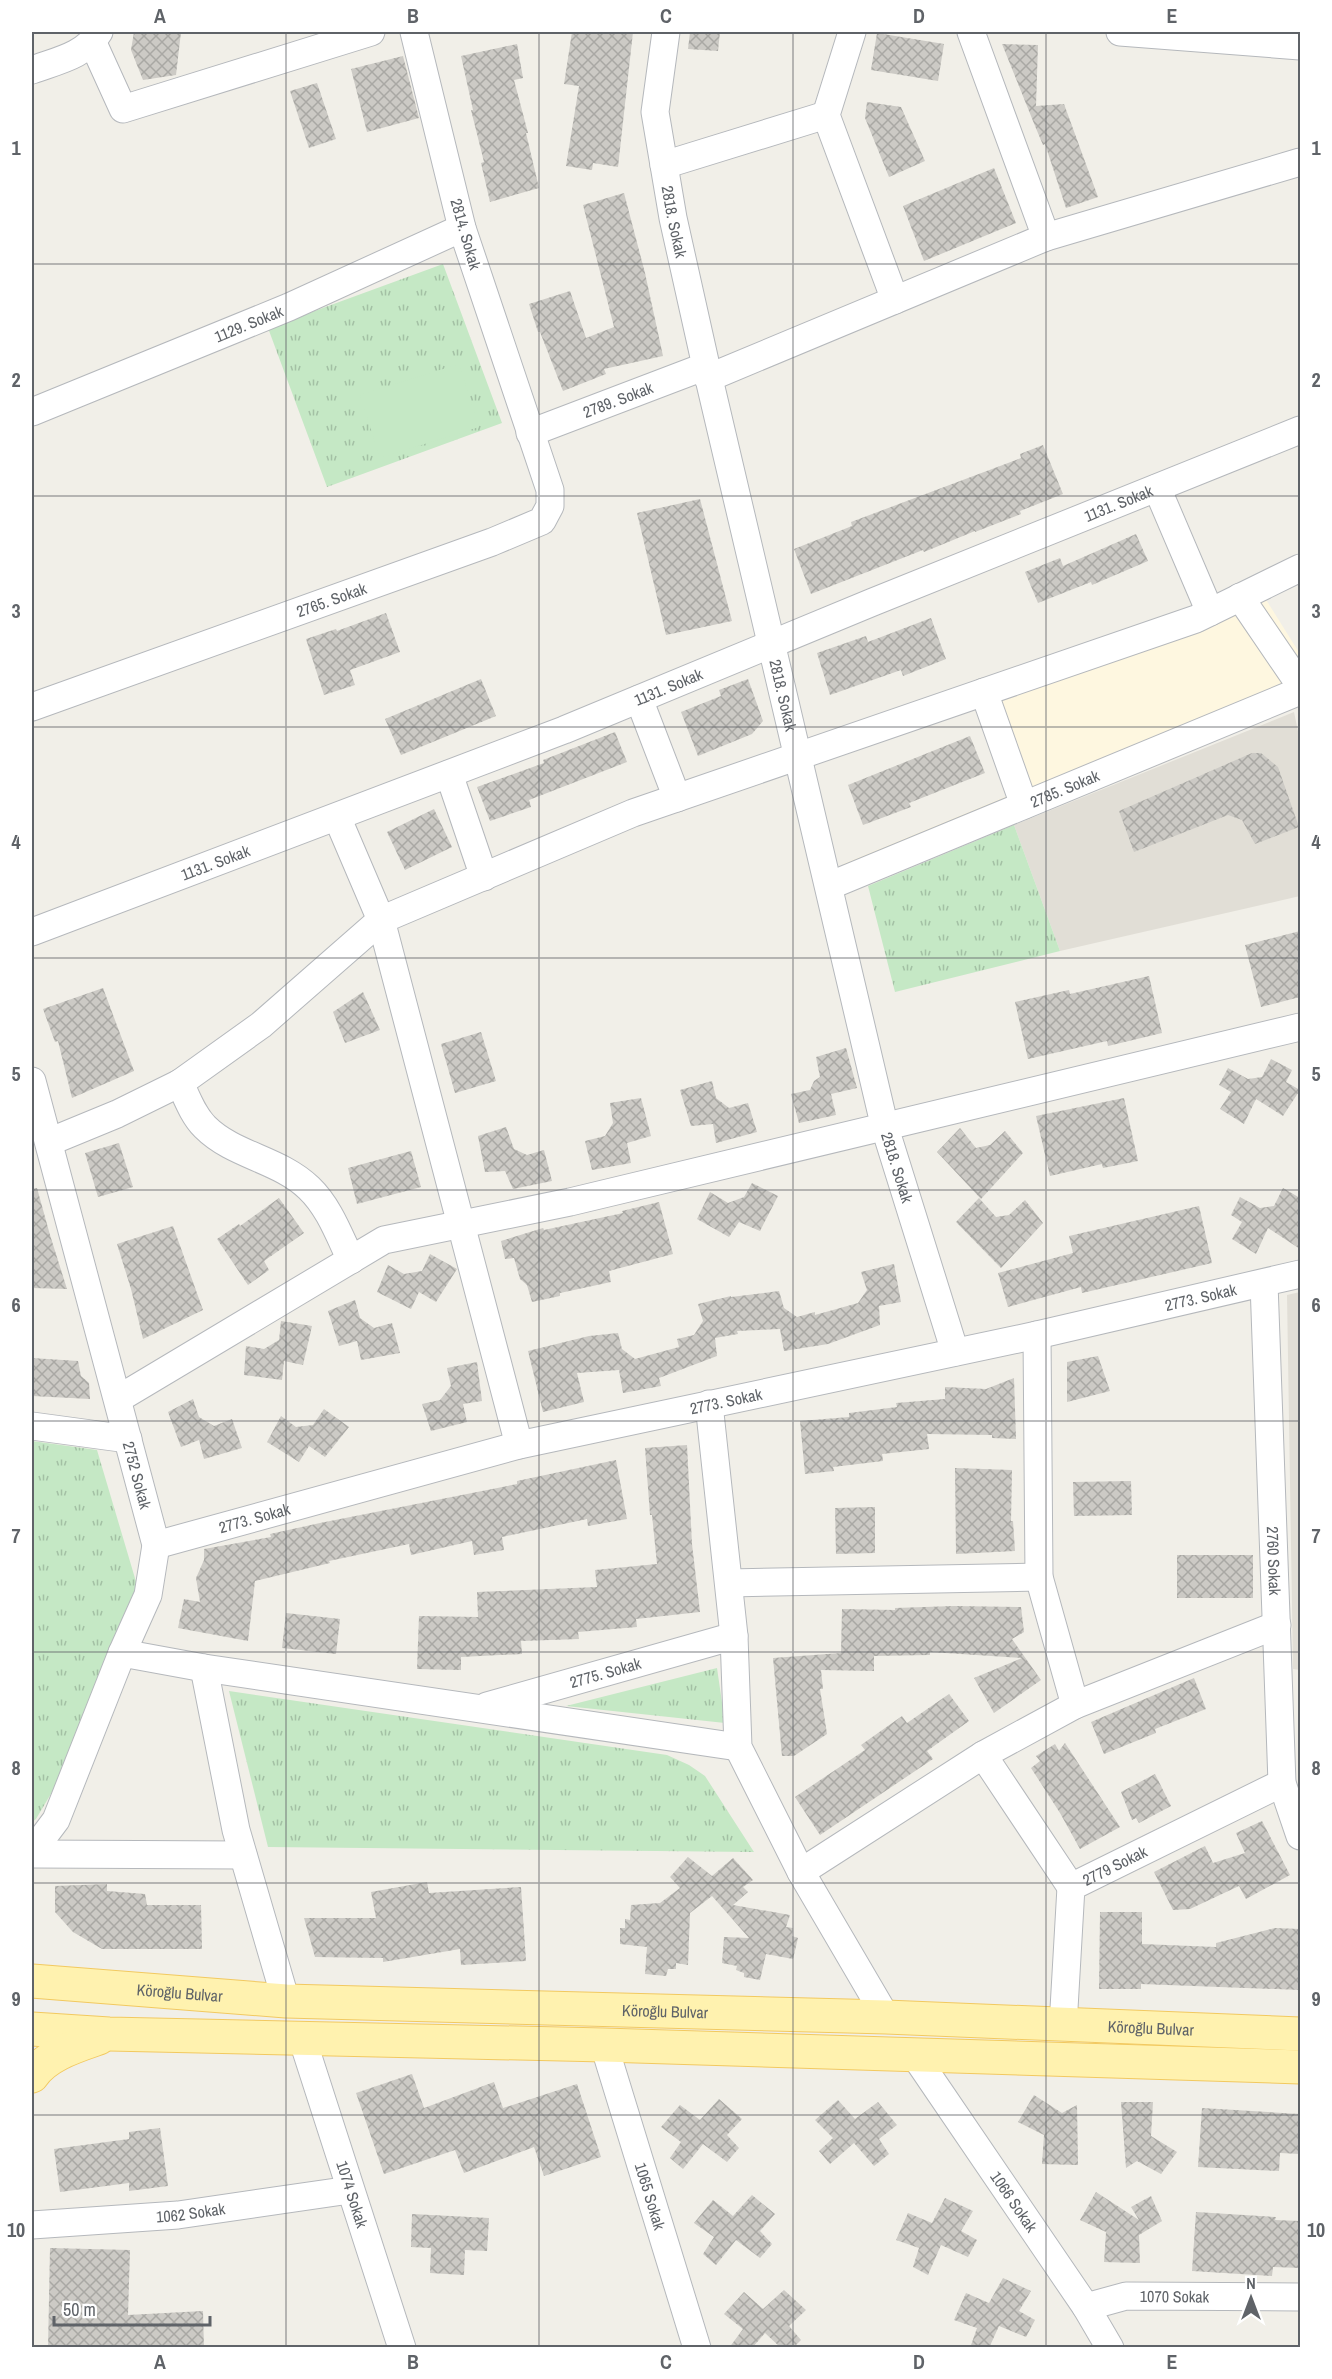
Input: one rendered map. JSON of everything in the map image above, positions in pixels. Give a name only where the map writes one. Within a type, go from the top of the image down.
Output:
[{"type":"main road","name":"Köroğlu Bulvar","points":[[32,1981],[286,2001],[886,2017],[1300,2034]]},
{"type":"main road","name":"Köroğlu Bulvar","points":[[34,2030],[109,2034],[604,2045],[1300,2067]]},
{"type":"main road","points":[[32,2076],[37,2068],[65,2050],[109,2034]]},
{"type":"street","points":[[32,70],[81,52],[96,37],[123,109],[371,32]]},
{"type":"street","name":"2814. Sokak","points":[[414,32],[462,228],[530,434]]},
{"type":"street","name":"2818. Sokak","points":[[666,32],[655,112],[707,372],[885,1128],[955,1352]]},
{"type":"street","points":[[852,32],[826,115],[894,300]]},
{"type":"street","points":[[971,32],[1046,237]]},
{"type":"street","points":[[1120,32],[1300,46]]},
{"type":"street","points":[[664,165],[826,115]]},
{"type":"street","name":"2789. Sokak","points":[[530,434],[707,372],[894,300],[1046,237],[1300,162]]},
{"type":"street","name":"1129. Sokak","points":[[32,412],[289,307],[462,228]]},
{"type":"street","name":"1131. Sokak","points":[[32,932],[337,817],[639,699],[1300,430]]},
{"type":"street","name":"2765. Sokak","points":[[32,707],[481,546],[542,521],[550,506],[550,490],[530,434]]},
{"type":"street","points":[[1157,488],[1210,612]]},
{"type":"street","points":[[49,1142],[117,1114],[180,1083],[261,1025],[381,920],[633,813],[1196,619],[1300,568]]},
{"type":"street","points":[[1240,597],[1300,685]]},
{"type":"street","name":"2785. Sokak","points":[[829,886],[1300,691]]},
{"type":"street","points":[[984,692],[1024,805]]},
{"type":"street","points":[[639,699],[677,798]]},
{"type":"street","points":[[449,774],[484,877]]},
{"type":"street","points":[[337,817],[381,920],[519,1445]]},
{"type":"street","points":[[118,1399],[384,1240],[462,1225],[885,1128],[1300,1027]]},
{"type":"street","name":"2752 Sokak","points":[[32,1081],[156,1545],[148,1595],[122,1653],[56,1820],[32,1853]]},
{"type":"street","points":[[180,1083],[192,1108],[205,1127],[239,1151],[276,1165],[309,1188],[332,1220],[351,1260]]},
{"type":"street","name":"2773. Sokak","points":[[156,1545],[519,1445],[1037,1335],[1300,1274]]},
{"type":"street","name":"2760 Sokak","points":[[1264,1283],[1277,1625],[1290,1688],[1282,1783],[1300,1836]]},
{"type":"street","points":[[1037,1335],[1039,1577],[1075,1705]]},
{"type":"street","points":[[709,1404],[734,1636],[738,1748],[801,1872],[886,2017]]},
{"type":"street","points":[[32,1426],[128,1439]]},
{"type":"street","points":[[729,1583],[1039,1577]]},
{"type":"street","points":[[801,1872],[983,1755],[1075,1705],[1277,1625]]},
{"type":"street","name":"2775. Sokak","points":[[478,1709],[734,1636]]},
{"type":"street","points":[[122,1653],[204,1668],[738,1748]]},
{"type":"street","points":[[204,1668],[236,1830],[286,2001]]},
{"type":"street","points":[[983,1755],[1071,1887]]},
{"type":"street","name":"2779 Sokak","points":[[1062,2026],[1071,1887],[1282,1783]]},
{"type":"street","points":[[32,1853],[243,1855]]},
{"type":"street","name":"1074 Sokak","points":[[302,2038],[402,2348]]},
{"type":"street","name":"1065 Sokak","points":[[604,2045],[697,2348]]},
{"type":"street","name":"1066 Sokak","points":[[915,2056],[1086,2307],[1110,2348]]},
{"type":"street","name":"1062 Sokak","points":[[32,2225],[178,2215],[350,2190]]},
{"type":"street","name":"1070 Sokak","points":[[1086,2307],[1126,2295],[1300,2297]]},
{"type":"shaded area","points":[[1265,598],[1300,654],[1300,704],[853,885],[843,864],[1029,787],[1000,698]]},
{"type":"shaded area","points":[[1294,712],[1300,741],[1300,896],[1060,951],[1014,825]]},
{"type":"shaded area","points":[[1300,1292],[1300,1670],[1293,1669],[1287,1295]]},
{"type":"green space","points":[[443,264],[502,423],[327,487],[268,328]]},
{"type":"green space","points":[[459,364],[479,427],[380,458],[360,395]]},
{"type":"green space","points":[[1014,825],[1060,951],[895,992],[868,886]]},
{"type":"green space","points":[[32,1441],[97,1450],[137,1585],[65,1770],[32,1822]]},
{"type":"green space","points":[[717,1668],[725,1723],[566,1706]]},
{"type":"green space","points":[[229,1691],[667,1755],[689,1765],[705,1776],[754,1852],[268,1847]]},
{"type":"building","points":[[134,32],[181,32],[176,75],[143,80],[131,50]]},
{"type":"building","points":[[572,32],[633,32],[618,167],[593,163],[592,170],[566,166],[579,86],[564,84]]},
{"type":"building","points":[[690,32],[720,32],[718,51],[688,49]]},
{"type":"building","points":[[877,33],[944,44],[938,81],[871,70]]},
{"type":"building","points":[[517,44],[523,78],[514,80],[539,188],[490,202],[481,163],[484,162],[461,56]]},
{"type":"building","points":[[1002,44],[1038,45],[1036,106],[1064,104],[1098,197],[1066,208],[1045,144],[1043,145]]},
{"type":"building","points":[[403,56],[419,118],[367,132],[351,69]]},
{"type":"building","points":[[317,83],[336,139],[309,148],[290,91]]},
{"type":"building","points":[[867,102],[901,107],[925,161],[889,177],[865,118]]},
{"type":"building","points":[[994,168],[1016,223],[924,261],[903,206]]},
{"type":"building","points":[[624,193],[645,273],[663,356],[604,369],[606,374],[563,391],[540,332],[538,332],[529,304],[570,291],[586,338],[614,327],[583,205]]},
{"type":"building","points":[[1043,445],[1063,494],[1020,511],[1021,514],[811,594],[794,549],[852,526],[851,522],[1021,458],[1020,454]]},
{"type":"building","points":[[700,499],[732,621],[666,635],[637,513]]},
{"type":"building","points":[[1136,534],[1148,561],[1092,585],[1091,582],[1038,603],[1025,572],[1060,558],[1063,566]]},
{"type":"building","points":[[386,613],[400,652],[350,670],[355,685],[324,695],[306,639],[336,629],[337,631]]},
{"type":"building","points":[[931,618],[946,659],[903,676],[901,670],[830,695],[817,653],[866,636],[868,642]]},
{"type":"building","points":[[481,679],[496,716],[401,755],[385,719]]},
{"type":"building","points":[[748,679],[763,721],[752,734],[698,756],[681,712],[721,696],[719,690]]},
{"type":"building","points":[[615,732],[627,762],[529,800],[531,807],[490,821],[477,787],[544,763],[543,760]]},
{"type":"building","points":[[970,736],[985,773],[909,803],[911,807],[863,825],[848,785]]},
{"type":"building","points":[[1252,753],[1261,753],[1278,767],[1299,827],[1255,844],[1242,820],[1228,815],[1134,852],[1119,811]]},
{"type":"building","points":[[434,809],[452,847],[405,870],[387,832]]},
{"type":"building","points":[[1300,931],[1300,997],[1261,1007],[1245,945]]},
{"type":"building","points":[[1149,976],[1162,1033],[1108,1046],[1107,1041],[1028,1059],[1015,1002],[1069,990],[1070,994]]},
{"type":"building","points":[[103,988],[134,1071],[72,1098],[58,1041],[55,1042],[43,1009]]},
{"type":"building","points":[[363,992],[380,1030],[345,1043],[333,1012]]},
{"type":"building","points":[[481,1032],[496,1081],[455,1093],[441,1044]]},
{"type":"building","points":[[846,1048],[857,1088],[831,1094],[836,1115],[799,1123],[791,1094],[810,1090],[814,1081],[820,1077],[816,1057]]},
{"type":"building","points":[[1271,1059],[1292,1070],[1286,1082],[1300,1090],[1283,1116],[1256,1099],[1244,1124],[1220,1109],[1231,1092],[1219,1085],[1228,1068],[1248,1079],[1262,1077]]},
{"type":"building","points":[[712,1081],[716,1098],[729,1108],[748,1103],[757,1132],[716,1143],[713,1124],[691,1126],[680,1090]]},
{"type":"building","points":[[641,1098],[651,1136],[627,1143],[631,1163],[592,1170],[585,1141],[605,1136],[613,1123],[610,1103]]},
{"type":"building","points":[[1124,1098],[1138,1161],[1103,1168],[1102,1164],[1050,1176],[1036,1116]]},
{"type":"building","points":[[506,1127],[514,1149],[527,1155],[544,1150],[552,1181],[513,1189],[505,1171],[485,1172],[478,1136]]},
{"type":"building","points":[[960,1128],[976,1148],[990,1145],[1005,1131],[1023,1153],[981,1199],[937,1152]]},
{"type":"building","points":[[119,1143],[133,1187],[98,1197],[85,1153]]},
{"type":"building","points":[[411,1151],[421,1187],[357,1204],[348,1168]]},
{"type":"building","points":[[752,1183],[778,1196],[760,1231],[739,1222],[729,1237],[697,1219],[710,1192],[728,1203],[744,1197]]},
{"type":"building","points":[[37,1188],[67,1289],[32,1288],[32,1189]]},
{"type":"building","points":[[1283,1188],[1300,1198],[1300,1249],[1268,1228],[1256,1254],[1232,1239],[1242,1222],[1231,1215],[1240,1197],[1260,1208],[1274,1206]]},
{"type":"building","points":[[279,1198],[304,1233],[264,1261],[269,1270],[248,1285],[217,1239],[239,1224],[240,1226]]},
{"type":"building","points":[[979,1198],[996,1217],[1009,1215],[1025,1200],[1043,1223],[1001,1268],[956,1222]]},
{"type":"building","points":[[659,1202],[673,1254],[609,1271],[611,1282],[560,1293],[560,1296],[532,1302],[527,1285],[520,1279],[514,1258],[505,1259],[501,1241],[543,1228],[544,1230],[623,1213],[622,1211]]},
{"type":"building","points":[[1199,1206],[1212,1263],[1082,1293],[1081,1287],[1008,1307],[998,1273],[1073,1253],[1069,1236]]},
{"type":"building","points":[[173,1226],[203,1310],[143,1339],[117,1244]]},
{"type":"building","points":[[430,1254],[457,1269],[436,1302],[419,1292],[411,1309],[377,1292],[388,1265],[404,1274],[422,1271]]},
{"type":"building","points":[[894,1264],[901,1302],[879,1306],[880,1325],[828,1344],[784,1351],[780,1329],[737,1331],[738,1334],[715,1338],[717,1356],[659,1378],[661,1386],[623,1393],[619,1370],[577,1373],[584,1402],[543,1412],[528,1351],[589,1336],[618,1333],[622,1349],[635,1359],[679,1347],[677,1339],[694,1335],[703,1321],[698,1304],[731,1296],[779,1291],[784,1308],[797,1317],[815,1312],[815,1315],[858,1303],[867,1290],[861,1272]]},
{"type":"building","points":[[355,1300],[360,1318],[374,1328],[392,1323],[400,1353],[361,1360],[357,1341],[339,1346],[328,1311]]},
{"type":"building","points":[[281,1321],[312,1326],[303,1365],[284,1361],[282,1380],[244,1375],[246,1346],[264,1349],[279,1340]]},
{"type":"building","points":[[1098,1356],[1110,1391],[1067,1402],[1067,1362]]},
{"type":"building","points":[[32,1358],[78,1361],[81,1376],[89,1383],[90,1399],[32,1396]]},
{"type":"building","points":[[477,1362],[482,1401],[463,1404],[467,1422],[431,1431],[422,1404],[440,1400],[451,1386],[447,1368]]},
{"type":"building","points":[[1014,1378],[1016,1439],[992,1438],[992,1435],[927,1434],[929,1449],[882,1454],[883,1461],[833,1467],[834,1471],[805,1474],[800,1421],[849,1417],[849,1413],[897,1407],[896,1403],[945,1399],[945,1387],[986,1389]]},
{"type":"building","points":[[193,1399],[199,1417],[214,1426],[232,1419],[242,1448],[204,1459],[199,1440],[181,1447],[168,1412]]},
{"type":"building","points":[[324,1409],[349,1427],[325,1457],[309,1446],[299,1462],[267,1442],[281,1416],[296,1427],[313,1425]]},
{"type":"building","points":[[687,1445],[692,1544],[700,1612],[636,1619],[637,1627],[578,1632],[579,1639],[521,1641],[522,1654],[461,1657],[461,1670],[417,1669],[419,1616],[478,1617],[477,1592],[597,1587],[595,1570],[657,1564],[652,1515],[650,1515],[645,1448]]},
{"type":"building","points":[[616,1460],[627,1519],[588,1526],[587,1519],[502,1537],[504,1550],[474,1555],[472,1541],[411,1555],[409,1544],[329,1561],[330,1563],[255,1581],[248,1641],[178,1628],[184,1599],[200,1602],[196,1578],[204,1560],[204,1549],[271,1537],[270,1534],[320,1523],[517,1484],[517,1481]]},
{"type":"building","points":[[955,1468],[1012,1470],[1011,1521],[1013,1521],[1015,1551],[956,1554]]},
{"type":"building","points":[[1131,1481],[1132,1515],[1074,1516],[1073,1482]]},
{"type":"building","points":[[875,1507],[875,1553],[836,1554],[835,1508]]},
{"type":"building","points":[[1177,1555],[1253,1555],[1253,1598],[1177,1598]]},
{"type":"building","points":[[1021,1607],[1024,1632],[1012,1639],[1041,1680],[994,1713],[974,1678],[1022,1658],[930,1652],[930,1655],[874,1656],[874,1671],[821,1670],[823,1689],[820,1689],[827,1734],[794,1756],[782,1756],[773,1658],[841,1653],[842,1609],[895,1610],[895,1608]]},
{"type":"building","points":[[286,1613],[340,1619],[336,1654],[282,1648]]},
{"type":"building","points":[[1194,1678],[1206,1709],[1155,1729],[1156,1733],[1104,1754],[1091,1722]]},
{"type":"building","points":[[949,1694],[969,1721],[927,1751],[933,1759],[820,1835],[795,1797],[865,1750],[861,1745],[902,1716],[907,1723]]},
{"type":"building","points":[[1065,1743],[1120,1827],[1080,1849],[1031,1768],[1040,1761],[1036,1756],[1055,1744],[1059,1751]]},
{"type":"building","points":[[1155,1774],[1171,1806],[1139,1823],[1136,1818],[1132,1820],[1121,1792]]},
{"type":"building","points":[[1262,1821],[1290,1875],[1246,1899],[1239,1886],[1190,1909],[1173,1910],[1154,1872],[1205,1846],[1213,1863],[1245,1853],[1236,1833]]},
{"type":"building","points":[[688,1857],[712,1876],[733,1858],[753,1880],[743,1887],[748,1892],[733,1905],[790,1915],[786,1927],[793,1928],[792,1936],[798,1938],[793,1959],[766,1954],[760,1980],[744,1977],[744,1973],[736,1970],[737,1966],[722,1963],[724,1937],[749,1938],[712,1896],[690,1913],[688,1965],[676,1963],[676,1969],[668,1969],[666,1976],[645,1974],[647,1947],[620,1944],[620,1928],[625,1928],[625,1919],[630,1920],[631,1905],[660,1903],[680,1888],[670,1877]]},
{"type":"building","points":[[427,1882],[429,1893],[521,1887],[526,1961],[461,1965],[460,1949],[383,1962],[383,1958],[315,1957],[304,1918],[376,1918],[371,1892]]},
{"type":"building","points":[[107,1884],[107,1891],[145,1894],[147,1905],[201,1905],[202,1949],[102,1949],[73,1932],[55,1912],[55,1886]]},
{"type":"building","points":[[1100,1912],[1142,1912],[1142,1944],[1216,1947],[1216,1943],[1275,1928],[1300,1929],[1300,1990],[1141,1984],[1141,1989],[1099,1989]]},
{"type":"building","points":[[412,2074],[424,2108],[494,2082],[503,2108],[577,2084],[601,2157],[544,2176],[534,2147],[464,2173],[455,2150],[384,2174],[356,2093]]},
{"type":"building","points":[[1034,2095],[1062,2113],[1077,2105],[1078,2165],[1042,2164],[1044,2135],[1018,2122]]},
{"type":"building","points":[[719,2099],[742,2119],[727,2135],[739,2148],[727,2162],[703,2144],[683,2169],[670,2158],[681,2142],[661,2127],[680,2105],[700,2120]]},
{"type":"building","points":[[838,2100],[855,2119],[878,2102],[897,2125],[879,2139],[889,2154],[874,2166],[854,2143],[830,2164],[819,2151],[833,2138],[815,2120]]},
{"type":"building","points":[[1121,2102],[1153,2102],[1151,2136],[1177,2152],[1161,2174],[1137,2161],[1126,2168]]},
{"type":"building","points":[[1202,2108],[1300,2114],[1300,2154],[1280,2153],[1279,2171],[1198,2167]]},
{"type":"building","points":[[160,2128],[168,2186],[129,2191],[129,2183],[60,2192],[54,2149],[129,2139],[129,2132]]},
{"type":"building","points":[[1096,2192],[1139,2220],[1131,2207],[1151,2196],[1162,2221],[1139,2235],[1140,2263],[1104,2262],[1106,2232],[1080,2220]]},
{"type":"building","points":[[752,2195],[775,2214],[760,2231],[772,2244],[760,2258],[736,2240],[716,2265],[703,2254],[714,2237],[694,2223],[713,2200],[733,2216]]},
{"type":"building","points":[[945,2198],[973,2211],[961,2231],[977,2240],[968,2257],[941,2245],[928,2275],[913,2267],[919,2248],[896,2240],[908,2213],[932,2223]]},
{"type":"building","points":[[1196,2212],[1276,2217],[1275,2220],[1300,2221],[1300,2268],[1273,2267],[1272,2276],[1192,2271]]},
{"type":"building","points":[[412,2214],[489,2218],[487,2251],[465,2250],[464,2275],[430,2273],[431,2248],[411,2247]]},
{"type":"building","points":[[50,2248],[130,2250],[128,2315],[203,2311],[204,2348],[48,2348]]},
{"type":"building","points":[[1003,2278],[1031,2291],[1019,2311],[1035,2320],[1026,2337],[999,2326],[989,2348],[970,2348],[977,2328],[954,2320],[966,2293],[989,2303]]},
{"type":"building","points":[[784,2290],[806,2310],[789,2326],[801,2340],[793,2348],[781,2348],[765,2333],[752,2348],[729,2348],[743,2329],[724,2314],[744,2292],[763,2309]]}]
